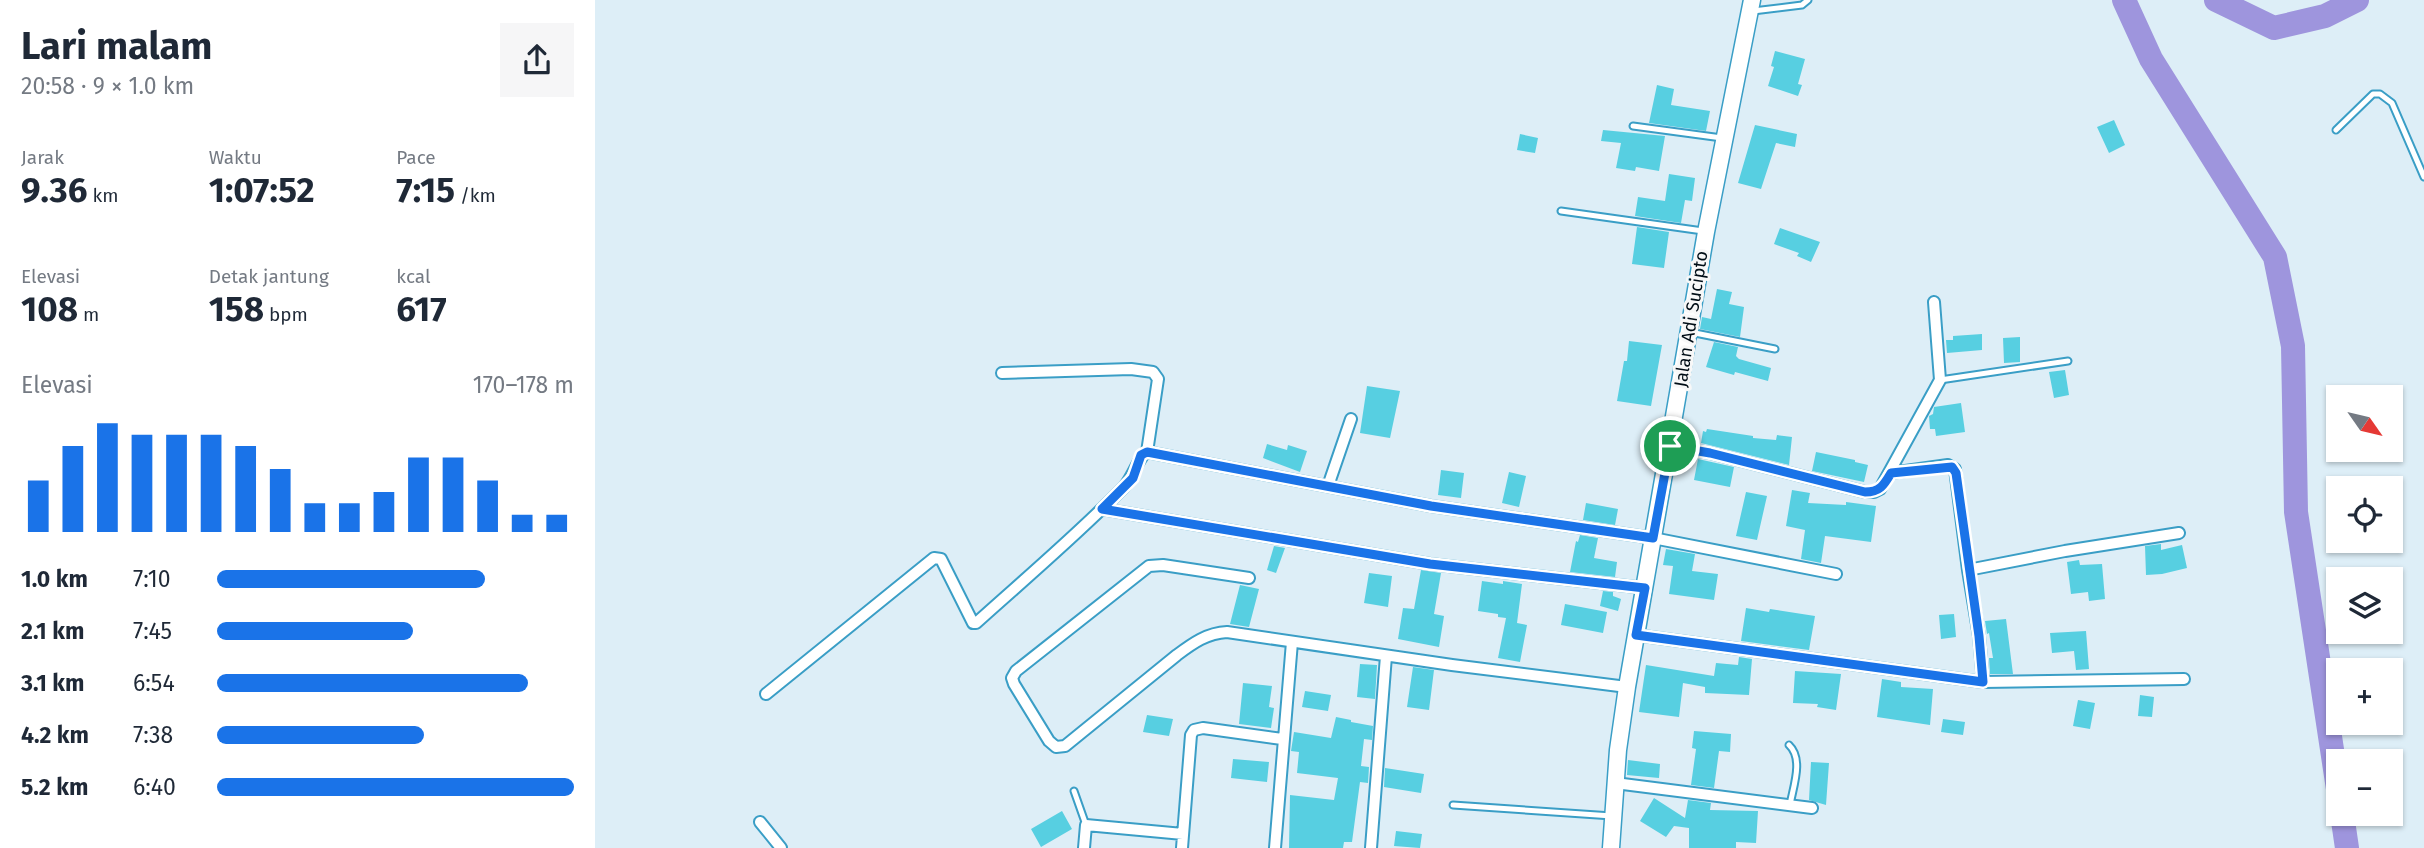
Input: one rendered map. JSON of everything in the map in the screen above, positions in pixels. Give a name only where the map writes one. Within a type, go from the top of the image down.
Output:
[{"type":"street","name":"Jalan Adi Sucipto","points":[[1611,848],[1615,783],[1627,687],[1706,232],[1751,6]]},
{"type":"street","points":[[1670,446],[1710,453],[1865,492],[1880,489],[1940,380],[1934,302]]},
{"type":"street","points":[[1002,373],[1131,369],[1153,372],[1157,379],[1147,452]]},
{"type":"street","points":[[1328,486],[1352,419]]},
{"type":"street","points":[[766,694],[934,558],[941,559],[973,623],[976,623],[1133,478],[1141,455],[1147,452],[1431,506],[1653,538],[1836,575]]},
{"type":"street","points":[[1891,473],[1948,465],[1955,469],[1983,682]]},
{"type":"street","points":[[1102,509],[1430,564],[1645,588]]},
{"type":"street","points":[[1968,570],[2179,533]]},
{"type":"street","points":[[1249,578],[1163,565],[1149,566],[1016,671],[1012,678],[1014,684],[1049,741],[1056,747],[1065,746],[1194,642],[1214,633],[1227,632],[1386,656],[1627,687]]},
{"type":"street","points":[[1636,635],[1983,682],[2183,679]]},
{"type":"street","points":[[1275,848],[1292,642]]},
{"type":"street","points":[[1371,848],[1386,656]]},
{"type":"street","points":[[1182,848],[1191,735],[1194,730],[1203,728],[1282,739]]},
{"type":"street","points":[[1615,783],[1812,808]]},
{"type":"street","points":[[760,822],[781,848]]},
{"type":"street","points":[[1084,848],[1086,825],[1183,834]]},
{"type":"lane","points":[[1751,6],[1802,5],[1808,0]]},
{"type":"lane","points":[[2336,130],[2373,94],[2386,97],[2392,103],[2424,177]]},
{"type":"lane","points":[[1633,126],[1725,139]]},
{"type":"lane","points":[[1561,211],[1706,232]]},
{"type":"lane","points":[[1690,332],[1775,349]]},
{"type":"lane","points":[[1940,380],[2068,361]]},
{"type":"lane","points":[[1789,745],[1794,750],[1797,761],[1790,805]]},
{"type":"lane","points":[[1074,791],[1086,825]]},
{"type":"lane","points":[[1453,805],[1612,816]]},
{"type":"building","points":[[1775,51],[1805,59],[1798,84],[1802,85],[1798,96],[1768,86],[1774,67],[1771,66]]},
{"type":"building","points":[[1657,85],[1674,89],[1671,105],[1710,111],[1706,131],[1649,123]]},
{"type":"building","points":[[2114,120],[2125,145],[2109,153],[2097,127]]},
{"type":"building","points":[[1755,125],[1797,134],[1795,147],[1776,143],[1761,189],[1738,183]]},
{"type":"building","points":[[1603,130],[1665,136],[1659,171],[1636,167],[1635,171],[1616,168],[1621,143],[1601,141]]},
{"type":"building","points":[[1520,134],[1538,138],[1535,153],[1517,150]]},
{"type":"building","points":[[1669,174],[1695,178],[1692,201],[1685,200],[1681,223],[1635,216],[1638,197],[1665,201]]},
{"type":"building","points":[[1637,227],[1669,232],[1664,268],[1632,264]]},
{"type":"building","points":[[1780,228],[1820,242],[1811,262],[1797,256],[1799,253],[1774,244]]},
{"type":"building","points":[[1717,289],[1732,292],[1729,304],[1744,307],[1740,337],[1700,329],[1702,317],[1711,319]]},
{"type":"building","points":[[1982,334],[1982,350],[1947,353],[1946,340],[1953,340],[1953,336]]},
{"type":"building","points":[[2020,337],[2020,362],[2004,363],[2003,338]]},
{"type":"building","points":[[1629,341],[1662,345],[1651,406],[1617,401]]},
{"type":"building","points":[[1714,342],[1738,347],[1736,356],[1739,359],[1771,368],[1768,381],[1706,367]]},
{"type":"building","points":[[2065,370],[2069,395],[2054,398],[2049,372]]},
{"type":"building","points":[[1367,386],[1400,391],[1390,438],[1360,433]]},
{"type":"building","points":[[1961,403],[1965,432],[1936,436],[1935,429],[1930,429],[1929,416],[1933,414],[1934,407]]},
{"type":"building","points":[[1707,429],[1753,438],[1776,440],[1777,435],[1792,437],[1789,465],[1701,443],[1703,431],[1706,432]]},
{"type":"building","points":[[1267,444],[1287,450],[1288,445],[1307,451],[1300,472],[1263,458]]},
{"type":"building","points":[[1816,452],[1868,465],[1864,482],[1812,471]]},
{"type":"building","points":[[1698,459],[1734,467],[1730,487],[1694,480]]},
{"type":"building","points":[[1441,470],[1464,473],[1461,498],[1438,495]]},
{"type":"building","points":[[1509,472],[1526,476],[1519,507],[1502,503]]},
{"type":"building","points":[[1792,490],[1810,493],[1808,503],[1846,505],[1846,502],[1876,506],[1871,542],[1825,536],[1821,563],[1801,559],[1805,530],[1786,526]]},
{"type":"building","points":[[1746,492],[1767,496],[1757,540],[1736,536]]},
{"type":"building","points":[[1586,503],[1618,509],[1615,525],[1583,520]]},
{"type":"building","points":[[1580,535],[1598,538],[1594,558],[1617,562],[1615,577],[1570,572],[1576,541],[1578,542]]},
{"type":"building","points":[[2161,544],[2161,550],[2182,545],[2187,568],[2146,575],[2145,546]]},
{"type":"building","points":[[1274,546],[1285,548],[1276,573],[1267,570]]},
{"type":"building","points":[[1666,549],[1695,554],[1692,571],[1718,574],[1714,600],[1669,594],[1673,566],[1663,565]]},
{"type":"building","points":[[2079,560],[2080,565],[2102,564],[2105,599],[2089,601],[2088,592],[2071,594],[2067,562]]},
{"type":"building","points":[[1421,570],[1441,573],[1434,614],[1444,616],[1439,647],[1398,639],[1403,608],[1414,609]]},
{"type":"building","points":[[1369,573],[1392,576],[1388,607],[1364,603]]},
{"type":"building","points":[[1482,581],[1522,584],[1517,623],[1527,625],[1520,662],[1498,658],[1506,618],[1478,611]]},
{"type":"building","points":[[1240,585],[1259,589],[1249,627],[1230,624]]},
{"type":"building","points":[[1603,591],[1613,592],[1613,596],[1621,599],[1618,611],[1600,606]]},
{"type":"building","points":[[1565,604],[1607,612],[1603,633],[1561,625]]},
{"type":"building","points":[[1746,608],[1815,616],[1809,650],[1741,641]]},
{"type":"building","points":[[1954,614],[1956,637],[1941,639],[1939,615]]},
{"type":"building","points":[[2006,619],[2013,674],[1990,674],[1989,658],[1993,658],[1985,621]]},
{"type":"building","points":[[2086,631],[2089,669],[2076,670],[2074,651],[2052,653],[2050,633]]},
{"type":"building","points":[[1739,657],[1752,659],[1749,695],[1705,693],[1705,687],[1683,683],[1679,717],[1639,712],[1646,665],[1714,676],[1716,663],[1738,665]]},
{"type":"building","points":[[1360,664],[1377,665],[1375,699],[1357,697]]},
{"type":"building","points":[[1413,667],[1434,670],[1429,710],[1407,707]]},
{"type":"building","points":[[1795,671],[1841,674],[1836,710],[1817,707],[1818,704],[1793,703]]},
{"type":"building","points":[[1882,679],[1901,682],[1901,687],[1933,689],[1930,725],[1877,717]]},
{"type":"building","points":[[1243,683],[1272,686],[1269,707],[1274,708],[1271,728],[1239,724]]},
{"type":"building","points":[[1305,691],[1331,695],[1328,711],[1302,707]]},
{"type":"building","points":[[2140,695],[2154,697],[2152,717],[2138,716]]},
{"type":"building","points":[[2078,700],[2095,703],[2090,729],[2073,726]]},
{"type":"building","points":[[1147,715],[1173,719],[1169,736],[1143,732]]},
{"type":"building","points":[[1336,717],[1373,726],[1372,740],[1364,739],[1361,766],[1369,767],[1368,783],[1360,782],[1352,842],[1344,842],[1343,848],[1289,848],[1290,795],[1334,800],[1338,778],[1297,773],[1299,752],[1291,751],[1294,732],[1331,738]]},
{"type":"building","points":[[1943,719],[1965,722],[1963,735],[1941,732]]},
{"type":"building","points":[[1694,731],[1731,734],[1730,752],[1719,751],[1714,788],[1691,785],[1696,749],[1692,748]]},
{"type":"building","points":[[1233,759],[1269,762],[1267,782],[1231,778]]},
{"type":"building","points":[[1628,760],[1660,764],[1659,778],[1627,775]]},
{"type":"building","points":[[1811,762],[1829,763],[1826,805],[1809,800]]},
{"type":"building","points":[[1385,768],[1424,774],[1421,793],[1384,787]]},
{"type":"building","points":[[1654,798],[1685,818],[1688,800],[1711,803],[1710,810],[1758,811],[1756,843],[1736,842],[1736,848],[1689,848],[1689,828],[1674,826],[1666,837],[1640,821]]},
{"type":"building","points":[[1062,811],[1072,829],[1041,847],[1031,829]]},
{"type":"building","points":[[1396,831],[1422,834],[1420,848],[1394,846]]},
{"type":"waterway","points":[[2124,0],[2151,59],[2275,257],[2293,346],[2296,512],[2332,749]]},
{"type":"waterway","points":[[2216,0],[2274,28],[2325,16],[2357,0]]},
{"type":"waterway","points":[[2344,826],[2347,848]]},
{"type":"route","points":[[1670,446],[1710,453],[1865,492],[1880,489],[1891,473],[1948,465],[1955,469],[1983,682],[1636,635],[1645,588],[1430,564],[1102,509],[1133,478],[1141,455],[1147,452],[1431,506],[1653,538],[1670,446]]}]
